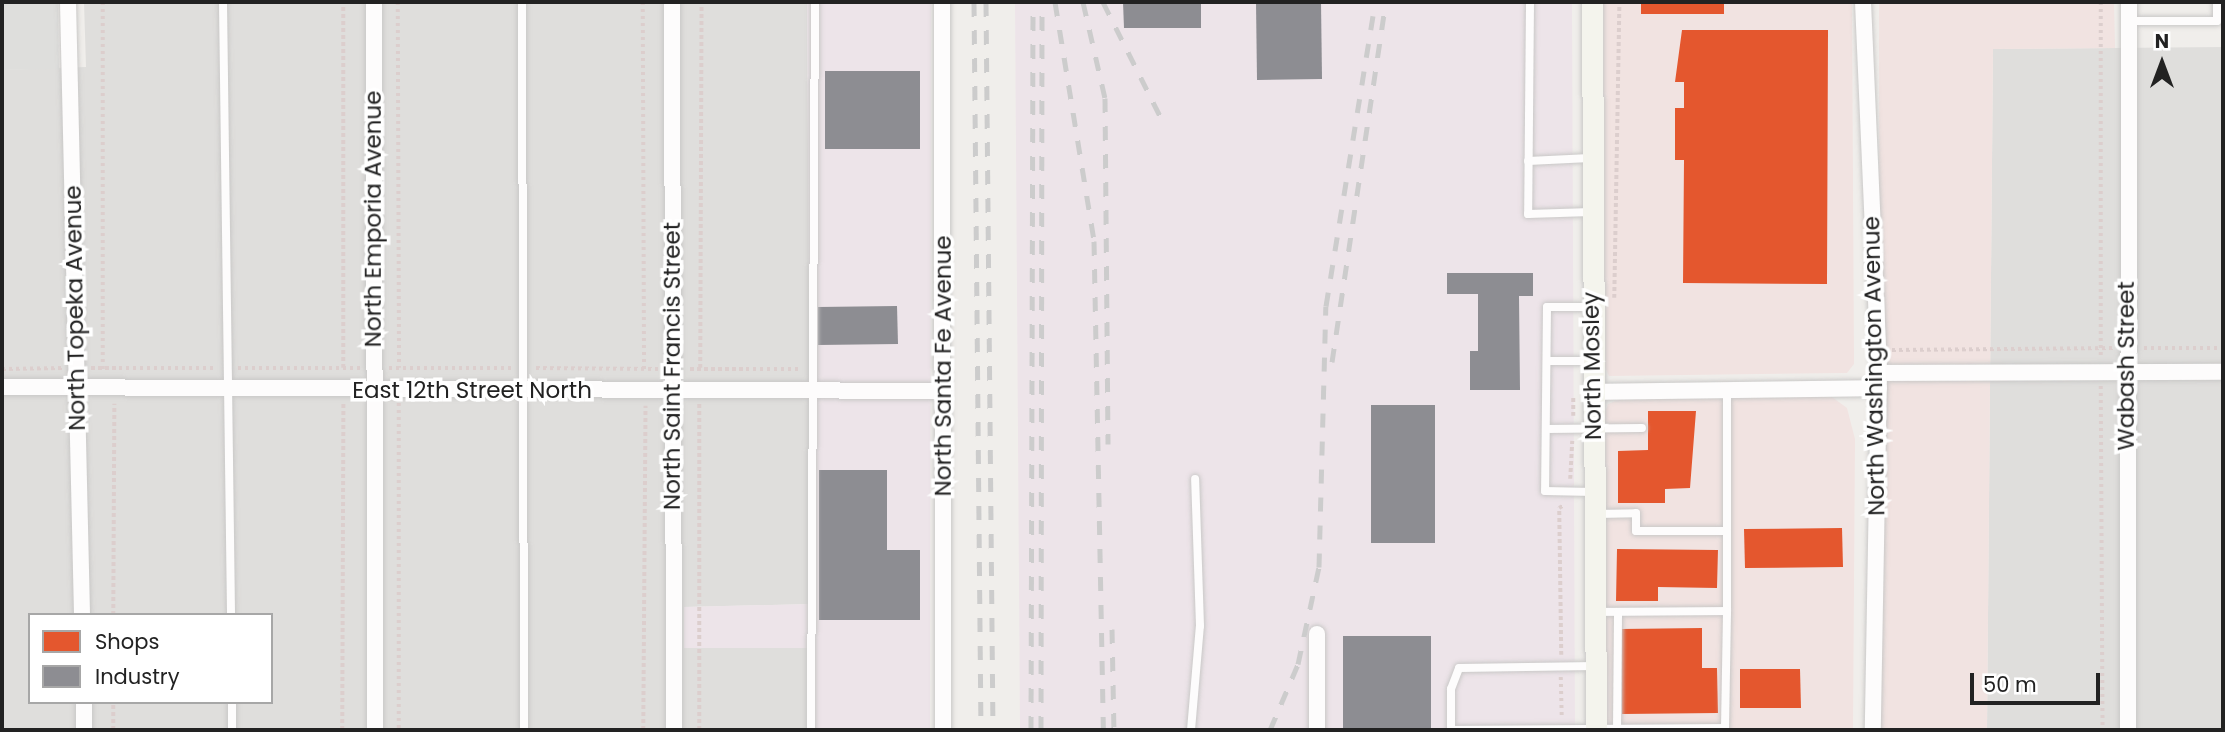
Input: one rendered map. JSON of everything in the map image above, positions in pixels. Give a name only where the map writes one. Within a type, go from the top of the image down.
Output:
[{"type":"street","name":"North Topeka Avenue","points":[[68,2],[82,613]]},
{"type":"street","name":"North Emporia Avenue","points":[[374,2],[375,730]]},
{"type":"street","name":"North Saint Francis Street","points":[[672,2],[674,730]]},
{"type":"street","name":"North Santa Fe Avenue","points":[[942,2],[943,730]]},
{"type":"street","name":"North Mosley","points":[[1592,2],[1590,158],[1595,658],[1606,730]]},
{"type":"street","name":"North Washington Avenue","points":[[1863,2],[1879,380],[1873,730]]},
{"type":"street","name":"Wabash Street","points":[[2128,730],[2126,348],[2129,2]]},
{"type":"street","points":[[1592,392],[1727,390],[1879,380],[2126,372],[2223,372]]},
{"type":"street","name":"East 12th Street North","points":[[2,387],[943,391]]},
{"type":"street","points":[[1317,634],[1317,730]]},
{"type":"street","points":[[83,704],[84,730]]},
{"type":"lane","points":[[223,2],[231,613]]},
{"type":"lane","points":[[522,2],[524,730]]},
{"type":"lane","points":[[811,730],[815,2]]},
{"type":"lane","points":[[1530,2],[1528,214],[1591,212]]},
{"type":"lane","points":[[2129,21],[2220,21],[2217,2]]},
{"type":"lane","points":[[1528,161],[1590,158]]},
{"type":"lane","points":[[1592,307],[1547,307],[1545,491],[1594,492]]},
{"type":"lane","points":[[1547,361],[1592,361]]},
{"type":"lane","points":[[1618,650],[1595,658],[1459,668],[1451,689],[1451,730],[1725,729],[1727,390]]},
{"type":"lane","points":[[1546,429],[1642,428]]},
{"type":"lane","points":[[1191,730],[1200,626],[1195,479]]},
{"type":"lane","points":[[1594,514],[1636,513],[1636,531],[1727,531]]},
{"type":"lane","points":[[1595,612],[1727,611]]},
{"type":"lane","points":[[1606,730],[1618,650],[1618,612]]},
{"type":"lane","points":[[232,704],[232,730]]},
{"type":"path","points":[[103,2],[103,368],[114,398],[113,613]]},
{"type":"path","points":[[342,730],[343,2]]},
{"type":"path","points":[[398,2],[399,730]]},
{"type":"path","points":[[643,2],[643,730]]},
{"type":"path","points":[[699,730],[701,2]]},
{"type":"path","points":[[1890,350],[2223,348]]},
{"type":"path","points":[[2,369],[805,369]]},
{"type":"path","points":[[113,704],[113,730]]},
{"type":"shaded area","points":[[2,2],[58,2],[59,69],[2,70]]},
{"type":"shaded area","points":[[84,2],[807,2],[811,604],[685,607],[684,648],[812,648],[813,730],[2,730],[2,70],[86,67]]},
{"type":"shaded area","points":[[807,2],[931,2],[930,730],[813,730],[812,648],[684,648],[684,607],[811,604]]},
{"type":"shaded area","points":[[1015,2],[1572,2],[1575,730],[1020,730]]},
{"type":"shaded area","points":[[1600,2],[1852,2],[1854,364],[1847,373],[1609,376],[1604,365]]},
{"type":"shaded area","points":[[1879,2],[2114,2],[2115,48],[1993,49],[1987,730],[1880,730]]},
{"type":"shaded area","points":[[2223,47],[2223,730],[1987,730],[1993,49]]},
{"type":"shaded area","points":[[1628,396],[1832,397],[1847,408],[1855,439],[1853,730],[1606,730],[1604,415],[1608,404]]},
{"type":"building: Shops","points":[[1641,2],[1724,2],[1724,14],[1641,14]]},
{"type":"building: Shops","points":[[1682,30],[1828,30],[1827,284],[1683,283],[1684,160],[1675,160],[1675,108],[1684,108],[1684,82],[1675,82]]},
{"type":"building: Shops","points":[[1648,411],[1696,411],[1690,488],[1665,489],[1665,503],[1618,503],[1618,451],[1648,450]]},
{"type":"building: Shops","points":[[1842,528],[1843,567],[1745,568],[1744,529]]},
{"type":"building: Shops","points":[[1617,549],[1718,550],[1717,588],[1658,587],[1658,601],[1616,601]]},
{"type":"building: Shops","points":[[1702,628],[1702,668],[1717,668],[1718,713],[1622,714],[1621,629]]},
{"type":"building: Shops","points":[[1740,669],[1800,669],[1801,708],[1740,708]]},
{"type":"building: Industry","points":[[1123,2],[1201,2],[1201,28],[1124,28]]},
{"type":"building: Industry","points":[[1256,2],[1321,2],[1322,79],[1257,80]]},
{"type":"building: Industry","points":[[825,71],[920,71],[920,149],[825,149]]},
{"type":"building: Industry","points":[[1447,273],[1533,273],[1533,296],[1519,296],[1520,390],[1470,390],[1470,351],[1478,351],[1478,294],[1447,294]]},
{"type":"building: Industry","points":[[897,306],[898,344],[818,345],[818,307]]},
{"type":"building: Industry","points":[[1371,405],[1435,405],[1435,543],[1371,543]]},
{"type":"building: Industry","points":[[819,470],[887,470],[887,550],[920,550],[920,620],[819,620]]},
{"type":"building: Industry","points":[[1343,636],[1431,636],[1431,730],[1343,730]]},
{"type":"railway","points":[[974,2],[981,730]]},
{"type":"railway","points":[[986,2],[993,730]]},
{"type":"railway","points":[[1031,730],[1033,2]]},
{"type":"railway","points":[[1055,2],[1094,241],[1103,730]]},
{"type":"railway","points":[[1083,2],[1105,98],[1108,444]]},
{"type":"railway","points":[[1103,2],[1163,122]]},
{"type":"railway","points":[[1270,730],[1298,664],[1319,567],[1326,306],[1375,2]]},
{"type":"railway","points":[[1332,362],[1386,2]]},
{"type":"railway","points":[[1041,730],[1042,5]]},
{"type":"railway","points":[[1112,629],[1114,730]]}]
